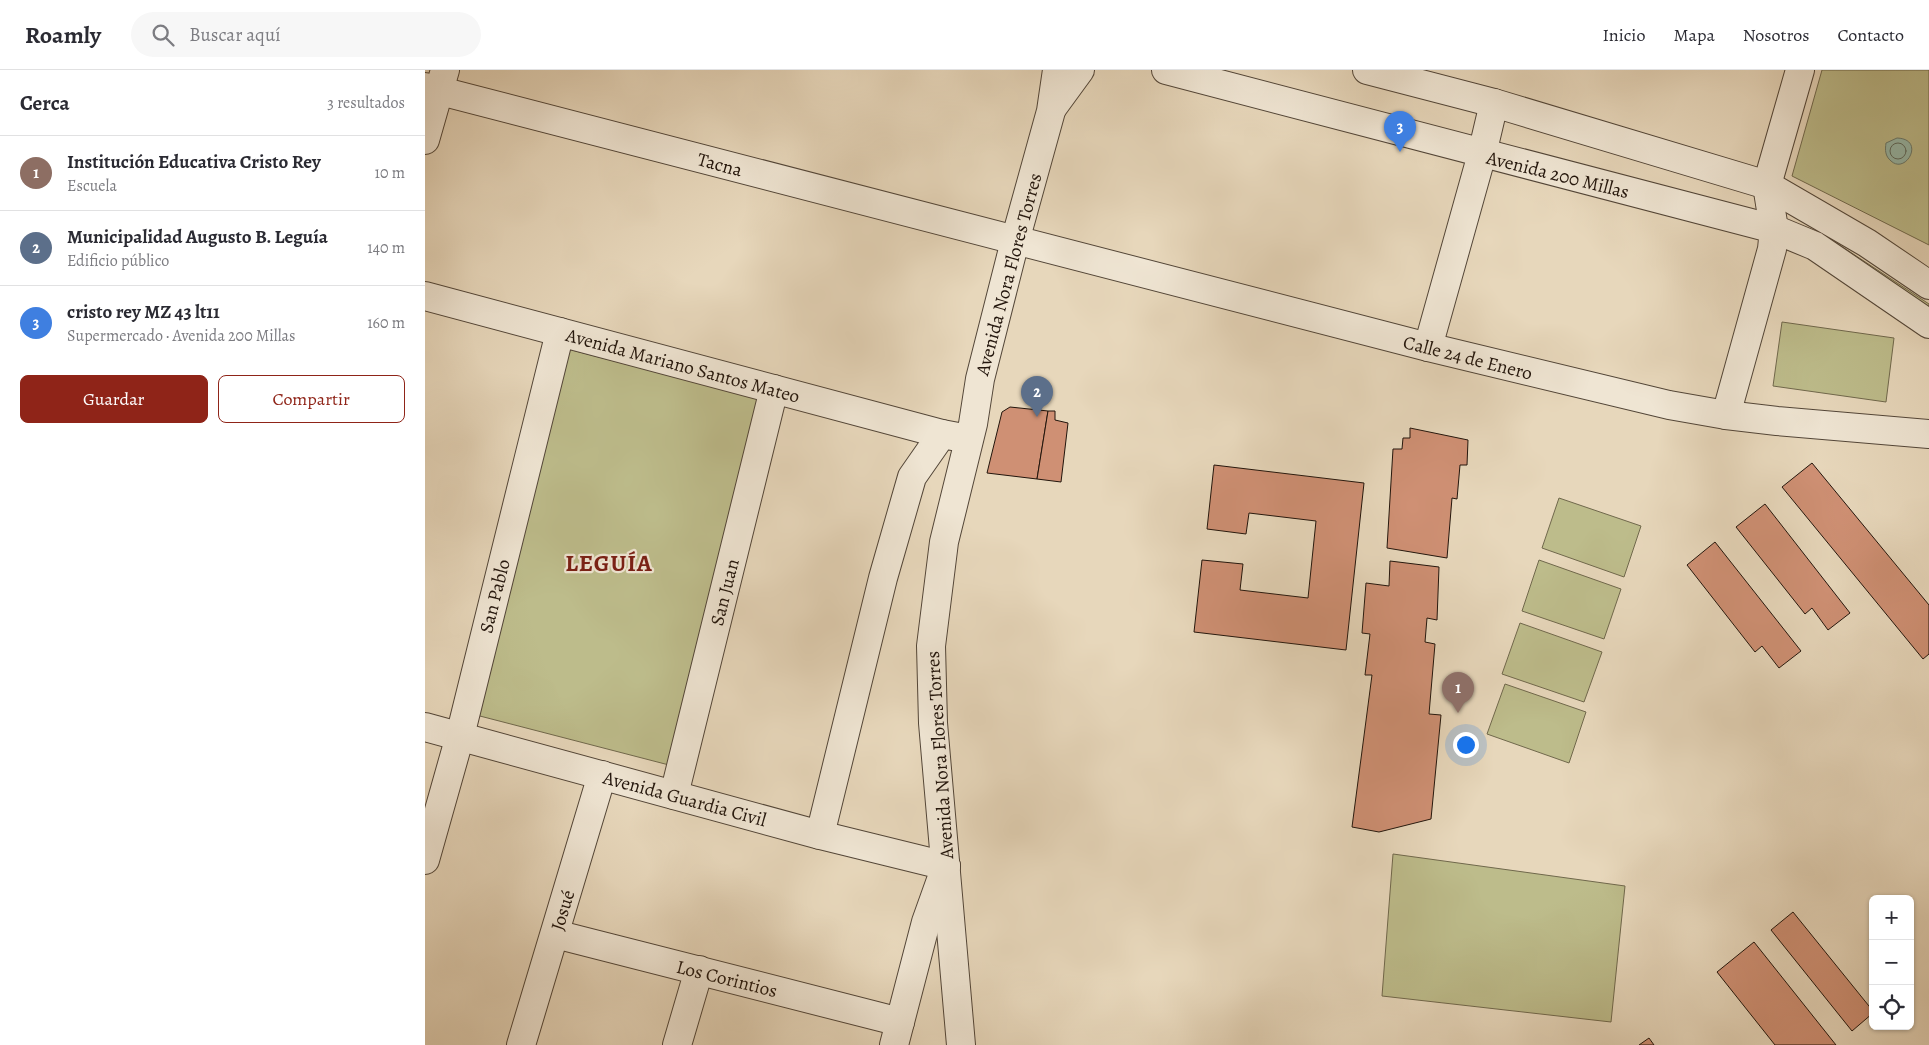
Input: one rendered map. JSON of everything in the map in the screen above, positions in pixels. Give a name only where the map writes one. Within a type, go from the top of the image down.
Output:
[{"type":"street","name":"Avenida Nora Flores Torres","points":[[961,1045],[933,723],[931,646],[944,542],[969,438],[980,380],[1015,241],[1051,110],[1057,70]]},
{"type":"street","name":"Avenida Nora Flores Torres","points":[[1051,110],[1080,70]]},
{"type":"street","name":"Avenida 200 Millas","points":[[1166,70],[1775,229],[1815,246],[1929,324]]},
{"type":"street","points":[[1367,70],[1494,103],[1767,185],[1867,243],[1929,285]]},
{"type":"street","points":[[1726,415],[1772,249],[1775,229],[1767,185],[1800,70]]},
{"type":"street","points":[[425,140],[436,83]]},
{"type":"street","name":"Tacna","points":[[436,83],[1015,241]]},
{"type":"street","points":[[1428,348],[1482,154],[1494,103]]},
{"type":"street","name":"Calle 24 de Enero","points":[[1015,241],[1428,348],[1669,405],[1726,415],[1777,421],[1929,434]]},
{"type":"street","name":"Avenida Mariano Santos Mateo","points":[[425,296],[942,434]]},
{"type":"street","name":"San Pablo","points":[[425,860],[459,736],[560,332]]},
{"type":"street","name":"San Juan","points":[[674,795],[774,389]]},
{"type":"street","points":[[820,835],[883,578],[912,477],[942,434],[969,438]]},
{"type":"street","name":"Avenida Guardia Civil","points":[[425,727],[820,835],[946,866]]},
{"type":"street","name":"Josué","points":[[521,1045],[602,775]]},
{"type":"street","points":[[897,1033],[927,922],[946,866]]},
{"type":"street","name":"Los Corintios","points":[[555,934],[699,970],[897,1033]]},
{"type":"street","points":[[677,1045],[699,970]]},
{"type":"shaded area","points":[[1822,70],[1929,70],[1929,245],[1792,176]]},
{"type":"shaded area","points":[[1826,242],[1835,242],[1929,304],[1929,315]]},
{"type":"shaded area","points":[[1782,322],[1894,338],[1886,402],[1773,386]]},
{"type":"shaded area","points":[[568,349],[761,399],[669,765],[476,715]]},
{"type":"shaded area","points":[[1559,498],[1641,526],[1624,577],[1542,548]]},
{"type":"shaded area","points":[[1539,560],[1621,589],[1604,639],[1522,611]]},
{"type":"shaded area","points":[[1520,623],[1602,652],[1584,702],[1502,674]]},
{"type":"shaded area","points":[[1505,684],[1586,712],[1569,763],[1487,734]]},
{"type":"shaded area","points":[[1393,854],[1625,886],[1611,1022],[1382,996]]},
{"type":"water","points":[[1897,138],[1906,140],[1912,149],[1907,160],[1897,164],[1888,157],[1886,143]]},
{"type":"building","points":[[1010,407],[1048,411],[1037,479],[987,473],[1002,412]]},
{"type":"building","points":[[1048,411],[1055,411],[1055,420],[1068,423],[1061,482],[1037,479]]},
{"type":"building","points":[[1410,428],[1468,440],[1467,465],[1460,465],[1457,499],[1452,498],[1447,558],[1387,548],[1393,449],[1402,449],[1403,438],[1410,438]]},
{"type":"building","points":[[1812,463],[1929,605],[1929,654],[1923,659],[1782,487]]},
{"type":"building","points":[[1214,465],[1364,483],[1346,650],[1194,632],[1202,560],[1243,564],[1240,590],[1308,598],[1316,521],[1249,513],[1246,534],[1207,529]]},
{"type":"building","points":[[1765,504],[1850,613],[1828,630],[1812,608],[1805,614],[1736,527]]},
{"type":"building","points":[[1715,542],[1801,651],[1779,668],[1762,646],[1755,652],[1687,565]]},
{"type":"building","points":[[1390,561],[1439,567],[1437,620],[1427,618],[1425,642],[1435,644],[1429,714],[1441,715],[1431,819],[1379,832],[1352,827],[1372,675],[1365,675],[1370,634],[1362,633],[1366,583],[1389,586]]},
{"type":"building","points":[[1793,912],[1869,1006],[1869,1016],[1852,1031],[1771,930]]},
{"type":"building","points":[[1754,942],[1836,1045],[1775,1045],[1717,972]]},
{"type":"building","points":[[1649,1038],[1654,1045],[1639,1045]]},
{"type":"place","name":"cristo rey MZ 43 lt11","points":[[1400,152]]},
{"type":"place","name":"Municipalidad Augusto B. Leguía","points":[[1037,417]]},
{"type":"place","name":"Institución Educativa Cristo Rey","points":[[1458,713]]},
{"type":"district","name":"LEGUÍA","points":[[609,563]]}]
